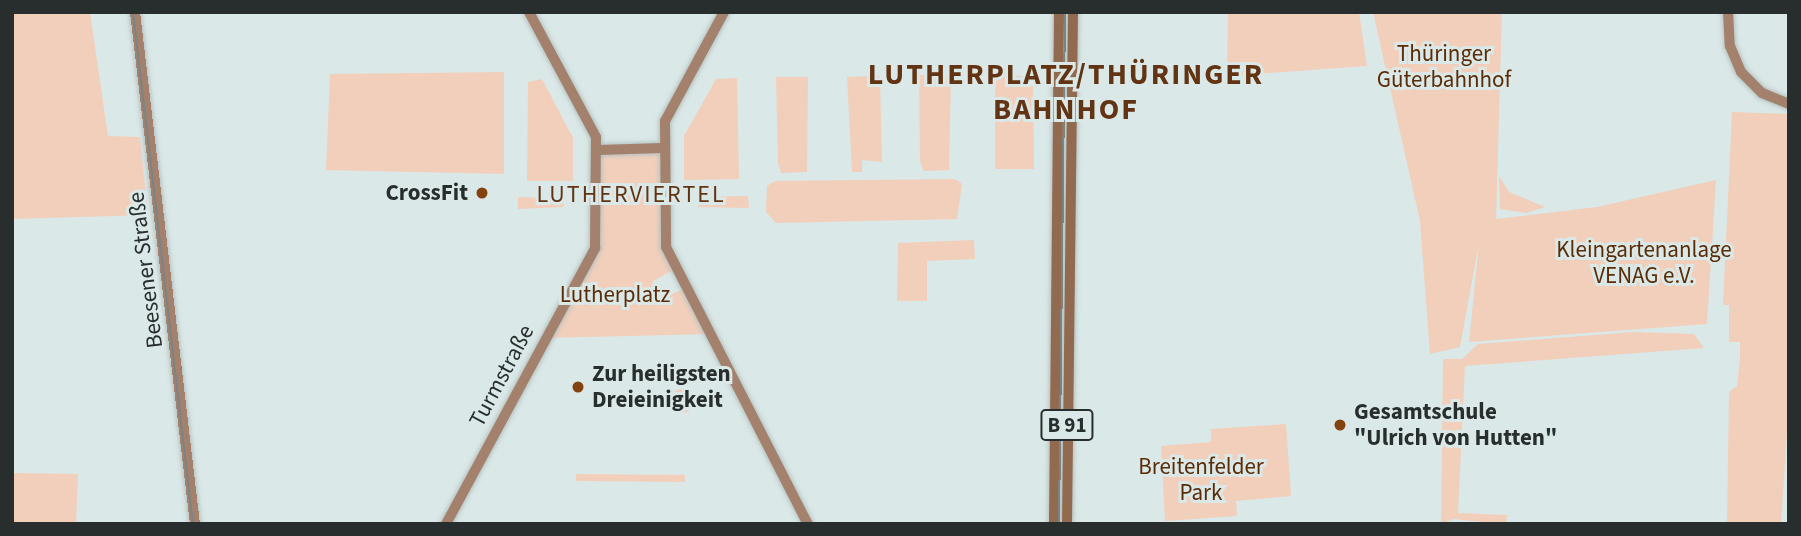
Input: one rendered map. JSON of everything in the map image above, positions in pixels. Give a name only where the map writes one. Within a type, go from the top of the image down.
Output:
[{"type":"main road","name":"B 91","points":[[1059,12],[1067,524]]},
{"type":"main road","name":"B 91","points":[[1054,524],[1073,12]]},
{"type":"street","name":"Beesener Straße","points":[[135,12],[195,524]]},
{"type":"street","points":[[529,12],[591,127],[596,150],[666,148]]},
{"type":"street","points":[[724,12],[665,121],[666,247],[808,524]]},
{"type":"street","points":[[1728,12],[1730,46],[1744,77],[1789,104]]},
{"type":"street","name":"Turmstraße","points":[[446,524],[595,248],[596,150]]},
{"type":"green space","points":[[12,12],[90,12],[108,136],[140,137],[148,215],[12,219]]},
{"type":"green space","points":[[1228,12],[1359,12],[1367,66],[1227,76]]},
{"type":"green space","points":[[1373,12],[1502,12],[1496,219],[1597,207],[1716,180],[1707,324],[1469,342],[1479,243],[1460,347],[1430,354],[1420,221]]},
{"type":"green space","points":[[504,72],[504,174],[326,170],[330,74]]},
{"type":"green space","points":[[919,75],[951,75],[949,170],[924,171],[920,161]]},
{"type":"green space","points":[[880,76],[882,162],[862,160],[862,172],[852,172],[847,77]]},
{"type":"green space","points":[[995,76],[1025,76],[1025,86],[1033,86],[1034,169],[995,169]]},
{"type":"green space","points":[[776,77],[808,77],[807,172],[781,173],[778,163]]},
{"type":"green space","points":[[737,78],[739,179],[684,180],[684,136],[716,79]]},
{"type":"green space","points":[[542,79],[573,138],[573,181],[527,181],[528,82]]},
{"type":"green space","points":[[1732,112],[1789,114],[1789,403],[1781,524],[1727,524],[1729,392],[1737,386],[1740,358],[1740,342],[1729,342],[1729,305],[1723,305]]},
{"type":"green space","name":"Lutherplatz","points":[[665,148],[666,247],[677,268],[653,281],[662,299],[687,287],[711,334],[544,338],[595,248],[596,150]]},
{"type":"green space","points":[[1499,176],[1509,192],[1545,207],[1526,213],[1500,209]]},
{"type":"green space","points":[[955,179],[962,184],[957,219],[776,223],[766,212],[767,186],[775,181]]},
{"type":"green space","points":[[748,196],[749,208],[698,207],[700,197]]},
{"type":"green space","points":[[518,197],[562,198],[564,207],[518,209]]},
{"type":"green space","points":[[974,240],[975,259],[927,261],[927,301],[897,301],[898,243]]},
{"type":"green space","points":[[1632,332],[1694,334],[1704,348],[1465,366],[1458,513],[1507,515],[1506,524],[1453,519],[1441,524],[1443,359],[1462,359],[1478,344]]},
{"type":"green space","points":[[682,389],[693,396],[694,401],[687,412],[682,413],[671,406],[670,401],[677,390]]},
{"type":"green space","name":"Breitenfelder Park","points":[[1286,424],[1291,496],[1236,501],[1237,516],[1165,521],[1161,446],[1211,442],[1211,429]]},
{"type":"green space","points":[[12,473],[78,474],[76,524],[12,523]]},
{"type":"green space","points":[[576,474],[685,475],[685,482],[576,481]]},
{"type":"tram line","points":[[133,12],[193,524]]},
{"type":"tram line","points":[[1059,524],[1065,12]]},
{"type":"place","name":"CrossFit","points":[[482,193]]},
{"type":"place","name":"Zur heiligsten Dreieinigkeit","points":[[578,387]]},
{"type":"place","name":"Gesamtschule \"Ulrich von Hutten\"","points":[[1340,425]]},
{"type":"district","name":"LUTHERPLATZ/THÜRINGER BAHNHOF","points":[[1066,92]]},
{"type":"district","name":"LUTHERVIERTEL","points":[[631,195]]},
{"type":"park label","name":"Thüringer Güterbahnhof","points":[[1444,67]]},
{"type":"park label","name":"Kleingartenanlage VENAG e.V.","points":[[1644,263]]}]
